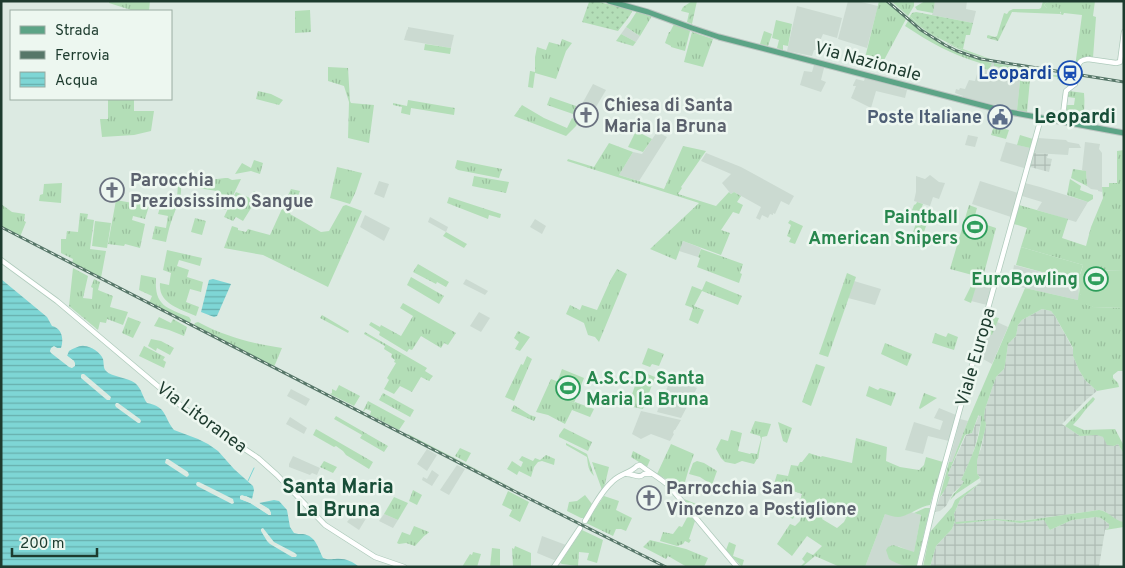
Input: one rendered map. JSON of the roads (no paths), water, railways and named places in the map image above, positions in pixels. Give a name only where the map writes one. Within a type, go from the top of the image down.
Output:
[{"type":"main road","name":"Via Nazionale","points":[[609,1],[648,12],[719,37],[1003,111],[1124,133]]},
{"type":"street","points":[[1078,67],[1080,62],[1088,59],[1120,62],[1124,32]]},
{"type":"street","points":[[1062,122],[1066,91],[1075,84],[1076,79]]},
{"type":"street","name":"Viale Europa","points":[[919,567],[936,495],[1041,118]]},
{"type":"street","name":"Via Litoranea","points":[[1,260],[57,301],[185,409],[258,458],[325,525],[377,558],[404,567]]},
{"type":"street","points":[[634,473],[635,467],[638,465],[642,466],[644,472]]},
{"type":"street","points":[[585,522],[610,484],[621,475],[634,473],[640,476],[644,472]]},
{"type":"street","points":[[644,472],[661,479],[670,487],[737,567]]},
{"type":"street","points":[[554,567],[580,528]]},
{"type":"water","points":[[1,279],[47,317],[52,326],[60,331],[62,338],[61,348],[54,347],[50,351],[72,368],[74,361],[67,356],[69,351],[82,346],[95,350],[102,357],[106,371],[135,383],[147,403],[158,407],[164,413],[174,430],[198,439],[218,451],[253,486],[252,499],[246,496],[240,499],[269,515],[271,513],[269,509],[259,503],[279,501],[287,510],[290,527],[294,533],[311,537],[323,558],[345,560],[359,567],[1,567]]},
{"type":"water","points":[[213,279],[231,284],[217,316],[214,317],[201,312],[209,280]]},
{"type":"waterway","points":[[248,481],[254,468]]},
{"type":"tunnel","points":[[1076,79],[1078,67]]},
{"type":"railway","points":[[887,1],[921,30],[957,51],[981,59],[1124,82]]},
{"type":"railway","points":[[1,227],[514,491],[666,567]]},
{"type":"place","name":"Leopardi","points":[[1070,73]]},
{"type":"place","name":"Chiesa di Santa Maria la Bruna","points":[[586,115]]},
{"type":"place","name":"Poste Italiane","points":[[1000,117]]},
{"type":"place","name":"Parocchia Preziosissimo Sangue","points":[[112,190]]},
{"type":"place","name":"Paintball American Snipers","points":[[975,227]]},
{"type":"place","name":"EuroBowling","points":[[1096,279]]},
{"type":"place","name":"A.S.C.D. Santa Maria la Bruna","points":[[568,388]]},
{"type":"place","name":"Parrocchia San Vincenzo a Postiglione","points":[[649,498]]},
{"type":"district","name":"Leopardi","points":[[1075,116]]},
{"type":"district","name":"Santa Maria La Bruna","points":[[338,498]]}]
